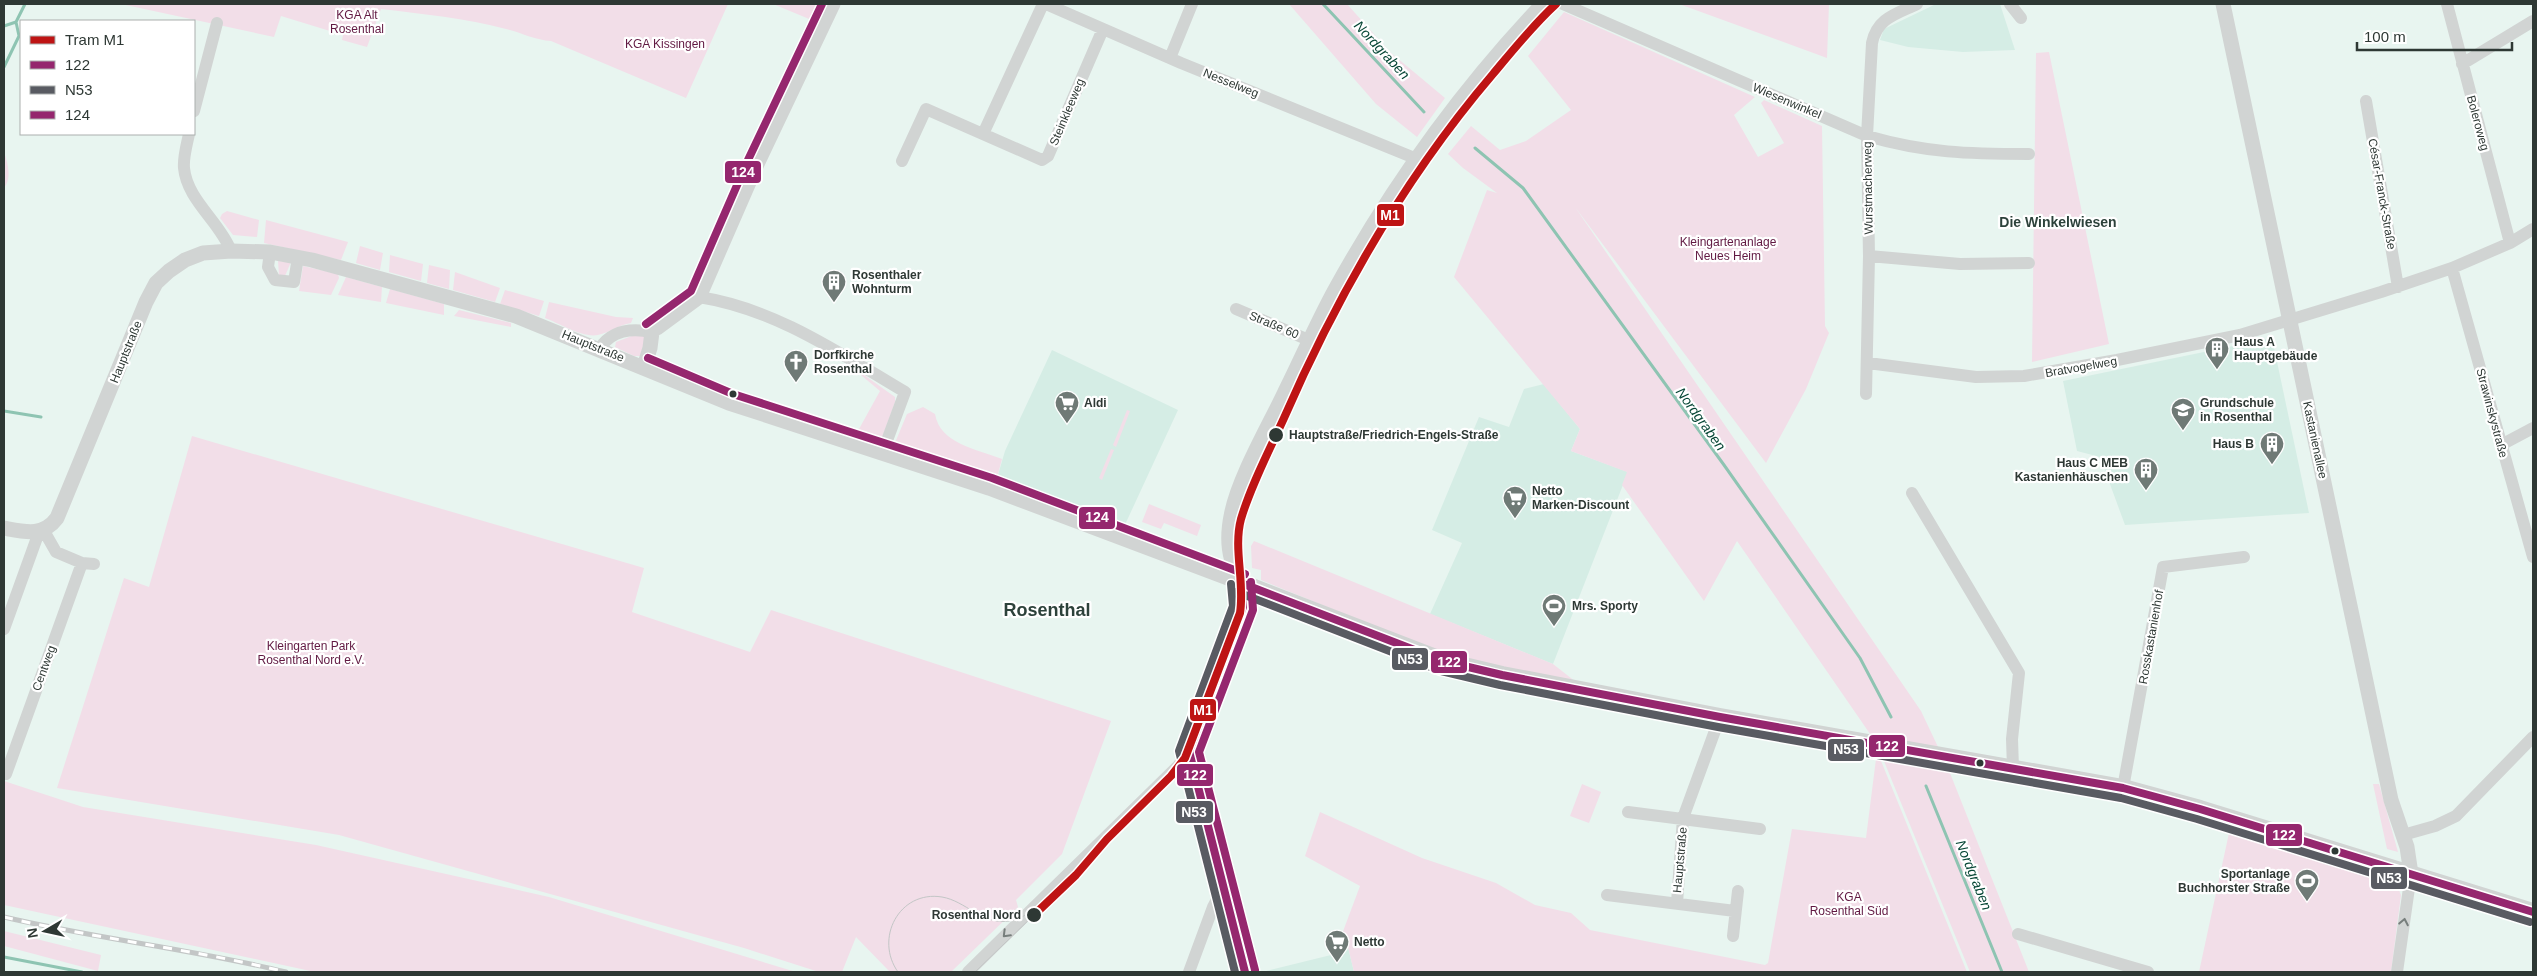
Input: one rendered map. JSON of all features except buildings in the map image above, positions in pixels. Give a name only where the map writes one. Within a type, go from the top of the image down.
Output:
[{"type":"main road","points":[[1244,972],[1189,751],[1242,606],[1241,583],[1231,551],[1233,512],[1257,454],[1311,341],[1367,236],[1417,159],[1474,83],[1545,4]]},
{"type":"main road","name":"Hauptstraße","points":[[1241,583],[1443,661],[1502,675],[1720,717],[2124,788],[2533,912]]},
{"type":"street","points":[[600,348],[606,340],[615,334],[638,330],[654,330],[699,297],[757,164],[832,4]]},
{"type":"street","points":[[983,134],[1044,4]]},
{"type":"street","name":"Nesselweg","points":[[1044,4],[1170,58],[1417,159]]},
{"type":"street","points":[[1170,58],[1192,4]]},
{"type":"street","name":"Wiesenwinkel","points":[[1563,4],[1867,136]]},
{"type":"street","points":[[1867,136],[1874,32],[1880,23],[1917,4]]},
{"type":"street","points":[[2010,4],[2021,18]]},
{"type":"street","name":"Kastanienallee","points":[[2223,4],[2389,792],[2408,847],[2411,874]]},
{"type":"street","name":"Boleroweg","points":[[2447,4],[2510,243]]},
{"type":"street","points":[[2462,64],[2533,21]]},
{"type":"street","points":[[195,107],[217,23]]},
{"type":"street","name":"Steinkleeweg","points":[[902,161],[926,109],[1042,160],[1048,156],[1103,29]]},
{"type":"street","name":"César-Franck-Straße","points":[[2366,101],[2398,287]]},
{"type":"street","points":[[189,135],[184,166],[185,176],[205,211],[227,238],[231,251]]},
{"type":"street","name":"Wurstmacherweg","points":[[1866,394],[1869,256],[1867,136],[1906,147],[1964,154],[2030,154]]},
{"type":"street","points":[[2291,320],[2452,268],[2510,243],[2533,229]]},
{"type":"street","name":"Hauptstraße","points":[[41,532],[57,518],[146,302],[156,284],[169,271],[185,260],[203,253],[231,251],[270,252],[298,257],[495,309],[600,348],[729,403],[989,488],[1241,583]]},
{"type":"street","points":[[270,252],[268,267],[275,280],[294,282],[298,257]]},
{"type":"street","points":[[1869,256],[1960,264],[2029,263]]},
{"type":"street","name":"Strawinskystraße","points":[[2452,268],[2533,557]]},
{"type":"street","points":[[699,297],[729,302],[790,324],[905,392],[882,454]]},
{"type":"street","name":"Straße 60","points":[[1236,309],[1311,341]]},
{"type":"street","name":"Bratvogelweg","points":[[1868,363],[1976,377],[2024,376],[2062,371],[2230,337],[2291,320]]},
{"type":"street","points":[[644,367],[654,330]]},
{"type":"street","points":[[2501,445],[2533,428]]},
{"type":"street","points":[[1912,493],[2019,672],[2012,731],[2013,768]]},
{"type":"street","points":[[4,528],[41,532],[4,629]]},
{"type":"street","name":"Centweg","points":[[6,774],[88,563],[56,552],[41,532]]},
{"type":"street","name":"Rosskastanienhof","points":[[2124,788],[2163,567],[2244,557]]},
{"type":"street","name":"Hauptstraße","points":[[1677,903],[1683,818],[1720,717]]},
{"type":"street","points":[[2403,835],[2435,826],[2456,816],[2533,738]]},
{"type":"street","points":[[968,972],[1179,765],[1189,751]]},
{"type":"street","name":"Hauptstraße","points":[[1628,812],[1760,829]]},
{"type":"street","points":[[2397,972],[2411,874]]},
{"type":"street","points":[[1190,972],[1213,907],[1223,888]]},
{"type":"street","points":[[1733,936],[1738,891]]},
{"type":"street","name":"Hauptstraße","points":[[1608,896],[1735,911]]},
{"type":"street","points":[[2018,934],[2148,972]]},
{"type":"shaded area","points":[[1936,4],[2000,4],[2015,50],[1963,52],[1908,47],[1880,40],[1884,29]]},
{"type":"shaded area","name":"Grundschule in Rosenthal","points":[[2272,338],[2309,513],[2125,525],[2100,457],[2077,451],[2063,381]]},
{"type":"shaded area","points":[[1052,350],[1178,410],[1123,529],[995,485],[1005,451]]},
{"type":"shaded area","points":[[1544,384],[1580,429],[1571,451],[1628,472],[1553,664],[1430,614],[1462,543],[1432,530],[1479,417],[1509,427],[1524,389]]},
{"type":"shaded area","points":[[1348,947],[1354,972],[1262,972],[1335,954],[1336,950]]},
{"type":"green space","name":"KGA Kissingen","points":[[121,4],[728,4],[686,98],[551,41],[460,19],[381,9],[367,47],[342,40],[343,35],[281,16],[274,37]]},
{"type":"green space","points":[[773,4],[821,4],[814,21]]},
{"type":"green space","points":[[1289,4],[1347,4],[1390,52],[1445,98],[1417,137],[1376,104]]},
{"type":"green space","points":[[1679,4],[1829,4],[1827,58]]},
{"type":"green space","name":"Kleingartenanlage Neues Heim","points":[[1564,12],[1755,97],[1734,115],[1758,157],[1784,143],[1761,103],[1764,100],[1822,126],[1825,326],[1829,333],[1806,389],[1766,463],[1575,207],[1921,711],[1948,768],[2029,972],[1970,972],[1877,744],[1737,541],[1704,601],[1622,485],[1627,472],[1571,451],[1580,429],[1454,277],[1487,190],[1497,193],[1463,168],[1448,154],[1471,126],[1500,150],[1526,141],[1571,110],[1528,56]]},
{"type":"green space","points":[[2049,52],[2109,344],[2032,362],[2036,53]]},
{"type":"green space","points":[[4,152],[9,175],[4,188]]},
{"type":"green space","points":[[227,211],[259,220],[257,237],[233,235],[220,218]]},
{"type":"green space","points":[[266,220],[348,242],[341,260],[264,243]]},
{"type":"green space","points":[[360,246],[383,253],[380,270],[356,263]]},
{"type":"green space","points":[[390,255],[423,264],[421,281],[389,272]]},
{"type":"green space","points":[[278,261],[291,262],[285,276],[279,275]]},
{"type":"green space","points":[[429,265],[450,270],[449,289],[427,283]]},
{"type":"green space","points":[[303,266],[338,274],[339,278],[331,295],[299,291]]},
{"type":"green space","points":[[455,272],[500,288],[495,302],[453,290]]},
{"type":"green space","points":[[346,277],[382,287],[381,302],[338,295]]},
{"type":"green space","points":[[390,289],[444,304],[444,315],[386,303]]},
{"type":"green space","points":[[505,290],[544,301],[539,316],[500,304]]},
{"type":"green space","points":[[549,302],[616,317],[633,318],[631,323],[602,334],[585,334],[545,318]]},
{"type":"green space","points":[[459,310],[511,323],[511,327],[454,316]]},
{"type":"green space","points":[[637,334],[646,337],[640,356],[634,356],[615,347],[616,342]]},
{"type":"green space","points":[[843,360],[895,397],[895,402],[880,444],[876,446],[854,438],[880,391]]},
{"type":"green space","points":[[923,407],[935,414],[938,424],[952,439],[1002,459],[995,485],[892,450],[907,414]]},
{"type":"green space","points":[[1127,410],[1130,411],[1116,447],[1113,445]]},
{"type":"green space","name":"Kleingarten Park Rosenthal Nord e.V.","points":[[192,436],[644,568],[632,612],[750,652],[771,610],[1111,721],[1062,854],[1016,900],[1018,907],[951,972],[890,972],[856,937],[842,972],[819,972],[744,948],[339,835],[57,788],[124,578],[149,587]]},
{"type":"green space","points":[[1111,449],[1114,450],[1102,480],[1099,478]]},
{"type":"green space","points":[[1149,504],[1201,525],[1197,536],[1164,523],[1161,529],[1142,522]]},
{"type":"green space","points":[[1254,541],[1553,664],[1576,682],[1450,657],[1261,580],[1261,570],[1252,568],[1251,546]]},
{"type":"green space","name":"KGA Rosenthal Süd","points":[[1877,751],[1967,972],[1354,972],[1348,947],[1336,950],[1360,886],[1305,856],[1320,812],[1422,858],[1496,883],[1535,905],[1571,913],[1590,930],[1765,965],[1768,963],[1792,829],[1866,838]]},
{"type":"green space","points":[[4,781],[83,807],[316,845],[549,897],[796,972],[315,972],[4,905]]},
{"type":"green space","points":[[1582,784],[1601,792],[1589,823],[1570,816]]},
{"type":"green space","points":[[2373,784],[2379,784],[2398,852],[2387,849]]},
{"type":"green space","name":"Sportanlage Buchhorster Straße","points":[[2229,833],[2396,883],[2401,895],[2391,972],[2199,972]]},
{"type":"green space","points":[[4,931],[101,955],[98,971],[4,946]]},
{"type":"waterway","points":[[4,26],[16,22],[25,4]]},
{"type":"waterway","name":"Nordgraben","points":[[1323,4],[1424,112]]},
{"type":"waterway","points":[[4,67],[19,36],[16,22]]},
{"type":"waterway","name":"Nordgraben","points":[[1475,148],[1523,188],[1724,465],[1860,658],[1891,717]]},
{"type":"waterway","points":[[4,411],[41,417]]},
{"type":"waterway","name":"Nordgraben","points":[[1926,786],[2002,972]]},
{"type":"waterway","points":[[4,957],[82,972]]},
{"type":"tram line","name":"M1","points":[[1034,915],[1076,875],[1107,839],[1171,776],[1185,758],[1240,613],[1241,589],[1238,542],[1245,506],[1327,326],[1376,238],[1402,195],[1431,154],[1461,113],[1508,56],[1556,4]]},
{"type":"tram line","points":[[898,972],[891,959],[890,932],[895,920],[903,909],[914,901],[927,897],[942,897],[951,899],[982,916],[999,921],[1009,921],[1029,913],[1056,888]]},
{"type":"tram line","points":[[975,972],[1034,915]]},
{"type":"railway","points":[[4,917],[286,972]]},
{"type":"transit line","name":"124","points":[[646,324],[691,291],[748,160],[822,4]]},
{"type":"transit line","name":"124","points":[[648,358],[733,394],[992,478],[1245,574]]},
{"type":"transit line","name":"124","points":[[1251,582],[1253,610],[1199,752],[1255,970]]},
{"type":"transit line","name":"122","points":[[1241,583],[1443,661],[1502,675],[1720,717],[2123,788],[2200,809],[2533,912]]},
{"type":"transit line","name":"122","points":[[1241,583],[1243,607],[1189,751],[1245,972]]},
{"type":"transit line","name":"N53","points":[[1231,584],[1233,606],[1179,751],[1235,972]]},
{"type":"transit line","name":"N53","points":[[1237,592],[1441,671],[1500,685],[1718,727],[2121,798],[2197,819],[2530,922]]},
{"type":"place","name":"Rosenthaler Wohnturm","points":[[834,303]]},
{"type":"place","name":"Haus A Hauptgebäude","points":[[2217,370]]},
{"type":"place","name":"Dorfkirche Rosenthal","points":[[796,383]]},
{"type":"place","name":"Aldi","points":[[1067,424]]},
{"type":"place","name":"Grundschule in Rosenthal","points":[[2183,431]]},
{"type":"place","name":"Hauptstraße/Friedrich-Engels-Straße","points":[[1276,435]]},
{"type":"place","name":"Haus B","points":[[2272,465]]},
{"type":"place","name":"Haus C MEB Kastanienhäuschen","points":[[2146,491]]},
{"type":"place","name":"Netto Marken-Discount","points":[[1515,519]]},
{"type":"place","name":"Mrs. Sporty","points":[[1554,627]]},
{"type":"place","name":"Sportanlage Buchhorster Straße","points":[[2307,902]]},
{"type":"place","name":"Rosenthal Nord","points":[[1034,915]]},
{"type":"place","name":"Netto","points":[[1337,963]]},
{"type":"district","name":"Die Winkelwiesen","points":[[2058,222]]},
{"type":"district","name":"Rosenthal","points":[[1047,610]]},
{"type":"park label","name":"KGA Alt Rosenthal","points":[[357,22]]}]
